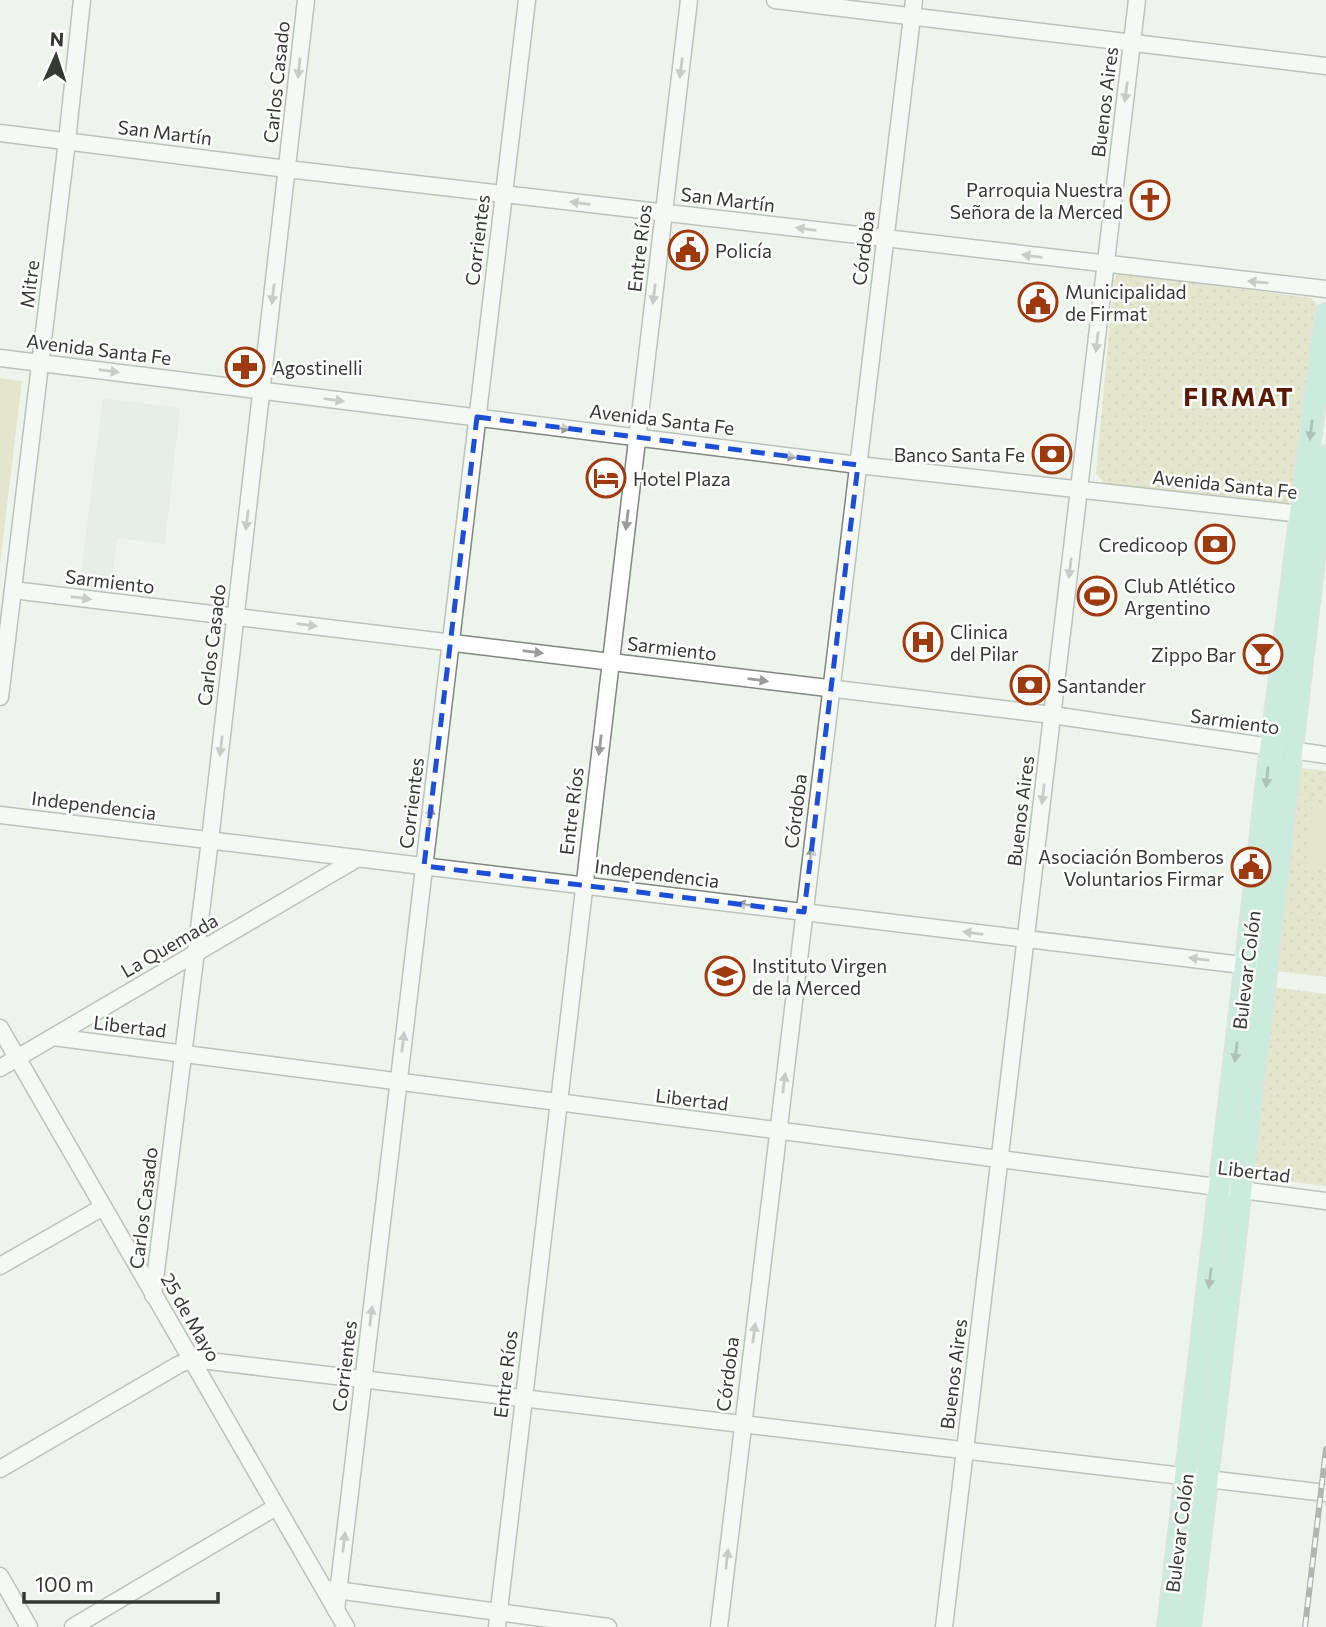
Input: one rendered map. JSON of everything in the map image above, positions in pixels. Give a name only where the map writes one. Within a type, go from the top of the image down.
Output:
[{"type":"main road","name":"Bulevar Colón","points":[[1168,1627],[1197,1476],[1310,515],[1326,314]]},
{"type":"main road","name":"Bulevar Colón","points":[[1310,515],[1326,456]]},
{"type":"main road","name":"Bulevar Colón","points":[[1190,1627],[1197,1476]]},
{"type":"street","name":"Mitre","points":[[0,697],[82,0]]},
{"type":"street","name":"Carlos Casado","points":[[153,1295],[210,840],[306,0]]},
{"type":"street","name":"Corrientes","points":[[331,1590],[363,1379],[527,0]]},
{"type":"street","name":"Entre Ríos","points":[[497,1620],[690,0]]},
{"type":"street","points":[[775,0],[1326,66]]},
{"type":"street","name":"Córdoba","points":[[719,1627],[914,0]]},
{"type":"street","name":"Buenos Aires","points":[[944,1627],[1137,0]]},
{"type":"street","name":"San Martín","points":[[0,132],[287,169],[1326,289]]},
{"type":"street","name":"Avenida Santa Fe","points":[[0,358],[858,465],[1310,515]]},
{"type":"street","name":"Sarmiento","points":[[13,590],[1052,715],[1326,755]]},
{"type":"street","name":"Independencia","points":[[0,815],[1257,966]]},
{"type":"street","name":"La Quemada","points":[[0,1068],[358,858]]},
{"type":"street","name":"25 de Mayo","points":[[0,1028],[276,1507],[331,1590],[336,1610],[346,1627]]},
{"type":"street","name":"Libertad","points":[[53,1037],[1326,1201]]},
{"type":"street","points":[[0,1266],[103,1207]]},
{"type":"street","points":[[0,1469],[192,1359],[1326,1493]]},
{"type":"street","points":[[73,1627],[276,1507]]},
{"type":"street","points":[[0,1576],[29,1627]]},
{"type":"street","points":[[331,1590],[497,1620],[608,1627]]},
{"type":"highlighted area","points":[[477,417],[858,465],[804,912],[424,866]]},
{"type":"shaded area","points":[[1119,273],[1311,298],[1317,305],[1294,496],[1285,506],[1106,485],[1096,473],[1114,279]]},
{"type":"shaded area","points":[[0,378],[22,381],[0,564]]},
{"type":"shaded area","points":[[103,398],[180,408],[165,544],[117,538],[110,596],[79,591]]},
{"type":"shaded area","points":[[1300,768],[1326,771],[1326,977],[1275,971]]},
{"type":"shaded area","points":[[1313,804],[1326,805],[1326,870],[1308,867]]},
{"type":"shaded area","points":[[1273,987],[1326,994],[1326,1186],[1250,1177]]},
{"type":"railway","points":[[1305,1627],[1326,1449]]},
{"type":"place","name":"Parroquia Nuestra Señora de la Merced","points":[[1150,200]]},
{"type":"place","name":"Policía","points":[[688,250]]},
{"type":"place","name":"Municipalidad de Firmat","points":[[1038,302]]},
{"type":"place","name":"Agostinelli","points":[[245,367]]},
{"type":"place","name":"Banco Santa Fe","points":[[1052,454]]},
{"type":"place","name":"Hotel Plaza","points":[[606,478]]},
{"type":"place","name":"Credicoop","points":[[1215,544]]},
{"type":"place","name":"Club Atlético Argentino","points":[[1097,596]]},
{"type":"place","name":"Clinica del Pilar","points":[[923,642]]},
{"type":"place","name":"Zippo Bar","points":[[1263,654]]},
{"type":"place","name":"Santander","points":[[1030,685]]},
{"type":"place","name":"Asociación Bomberos Voluntarios Firmar","points":[[1251,867]]},
{"type":"place","name":"Instituto Virgen de la Merced","points":[[725,976]]},
{"type":"district","name":"FIRMAT","points":[[1239,395]]}]
